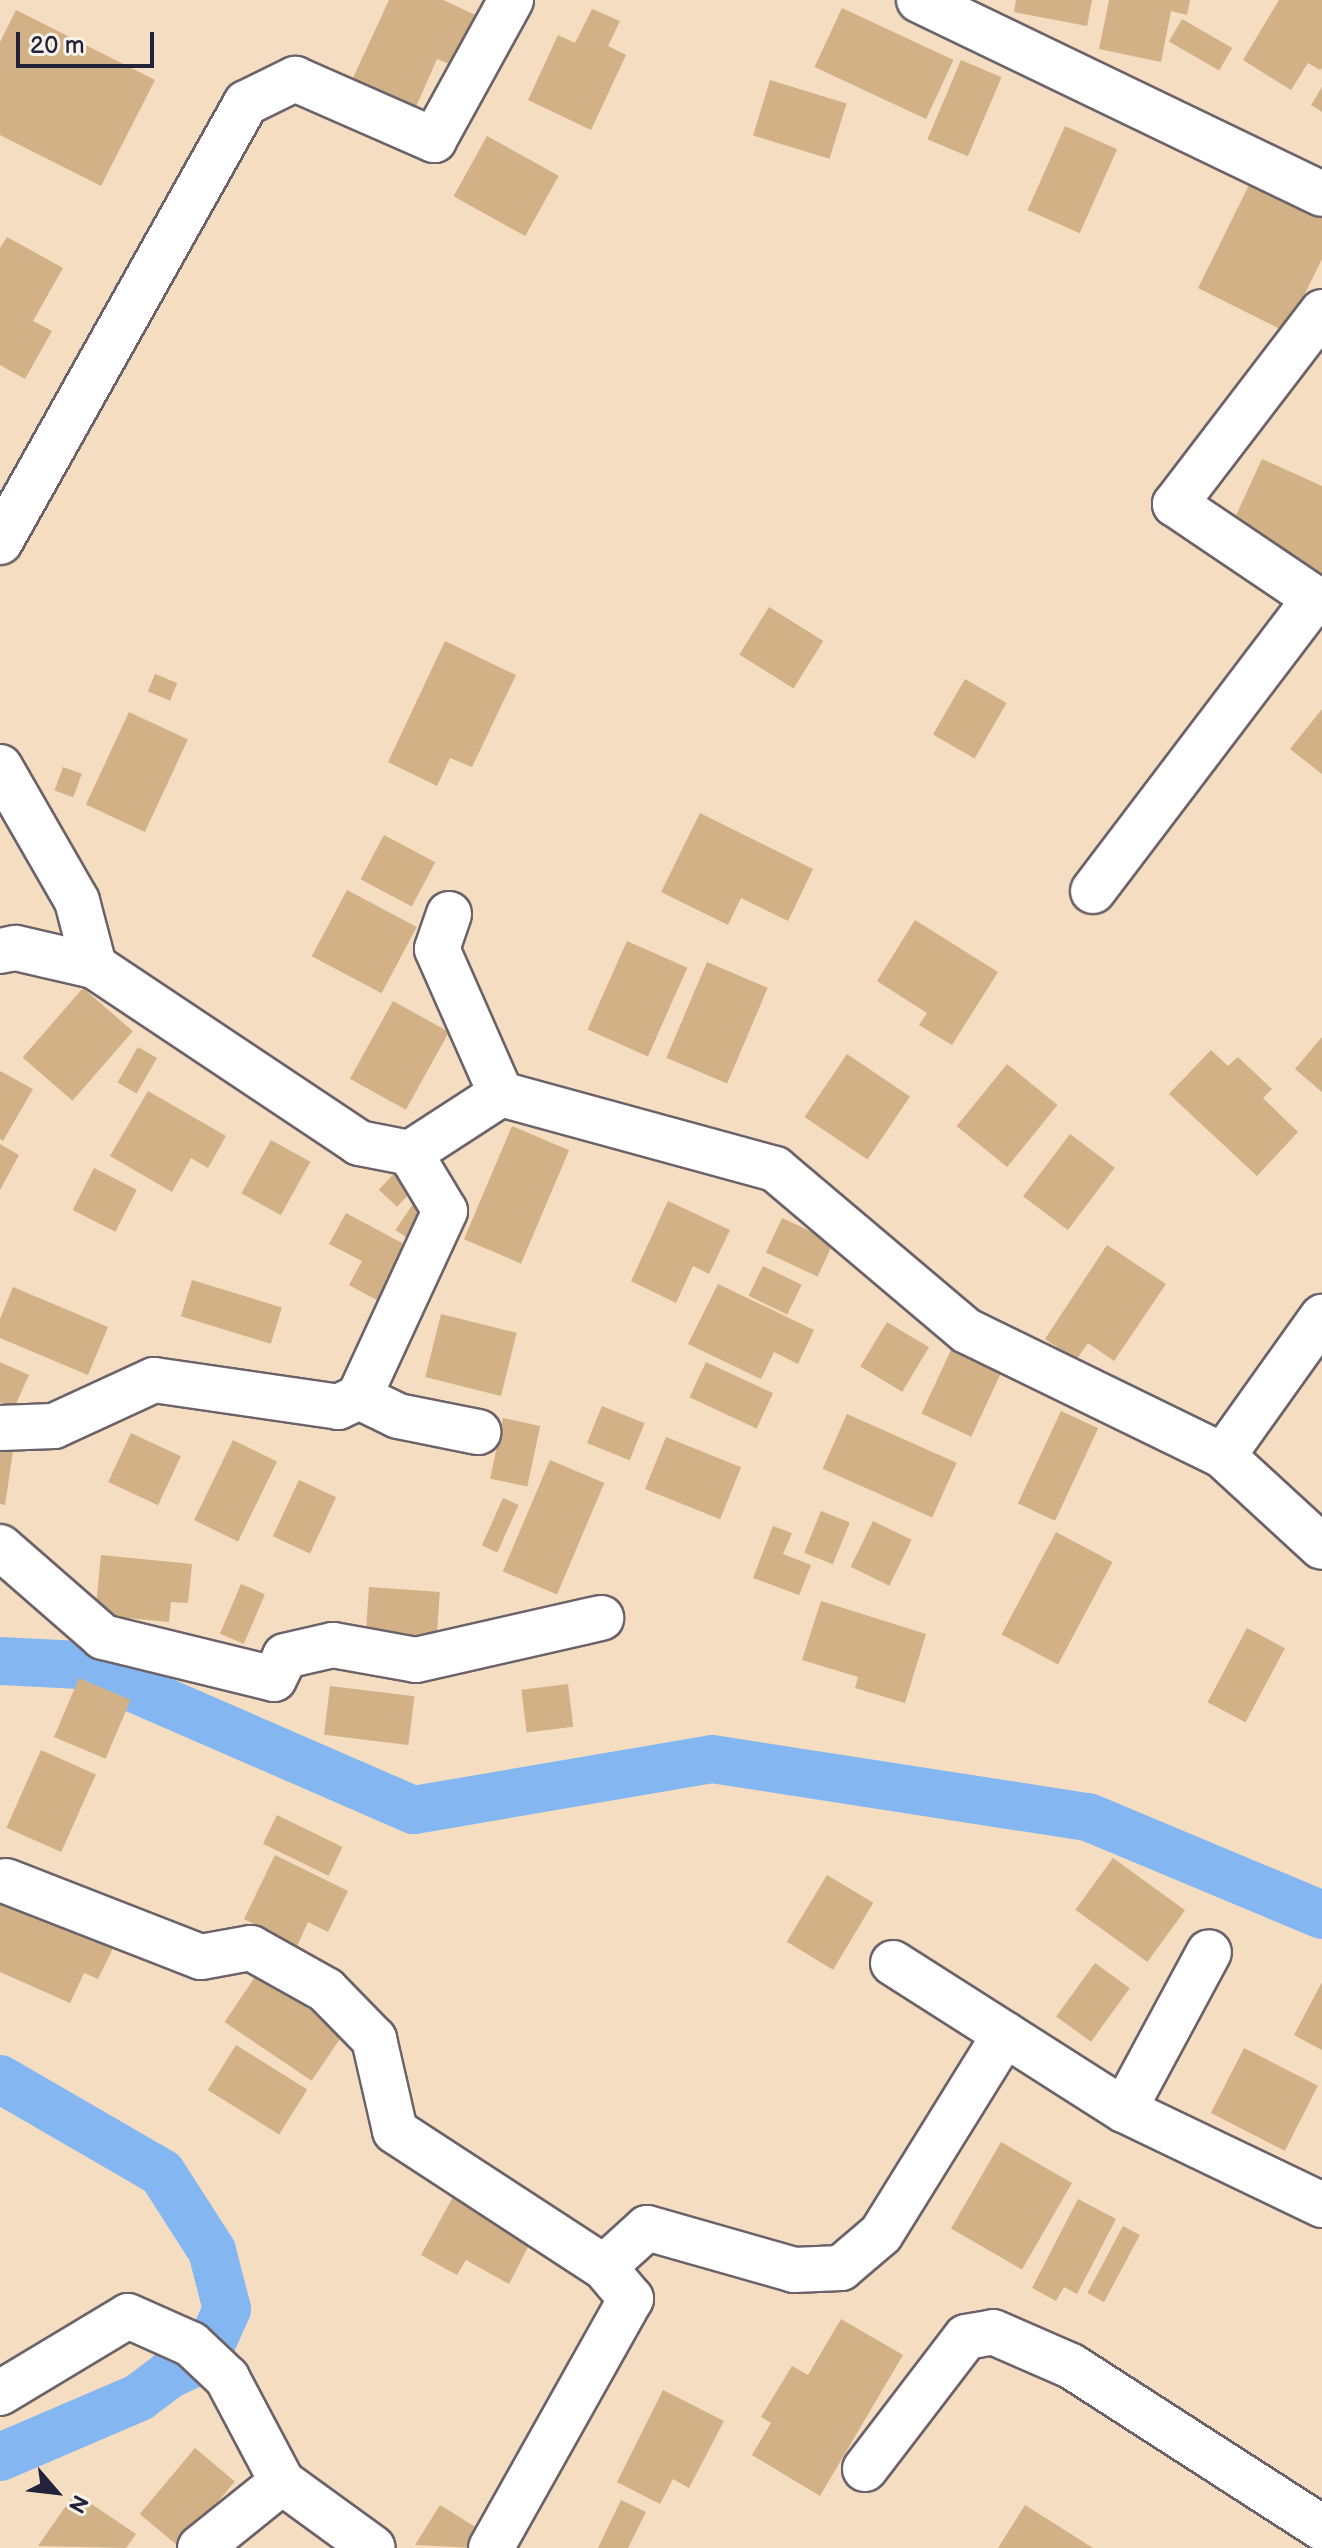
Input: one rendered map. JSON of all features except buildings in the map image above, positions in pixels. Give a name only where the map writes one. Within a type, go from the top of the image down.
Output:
[{"type":"street","points":[[0,542],[12,490],[246,103],[295,79],[434,140],[511,0]]},
{"type":"street","points":[[919,0],[1322,194]]},
{"type":"street","points":[[1093,891],[1318,600],[1175,504],[1322,312]]},
{"type":"street","points":[[0,767],[77,901],[94,966]]},
{"type":"street","points":[[449,914],[437,949],[501,1094]]},
{"type":"street","points":[[0,951],[16,948],[94,966],[359,1143],[410,1153],[501,1094],[775,1169],[967,1331],[1223,1456],[1322,1547]]},
{"type":"street","points":[[0,1428],[54,1426],[154,1380],[338,1407],[359,1397],[445,1211],[410,1153]]},
{"type":"street","points":[[1223,1456],[1322,1317]]},
{"type":"street","points":[[359,1397],[398,1416],[478,1432]]},
{"type":"street","points":[[0,1547],[103,1637],[274,1679],[285,1656],[333,1645],[416,1660],[601,1618]]},
{"type":"street","points":[[6,1881],[201,1957],[251,1948],[326,1990],[374,2039],[395,2131],[604,2267],[631,2299],[491,2548]]},
{"type":"street","points":[[1124,2110],[1209,1952]]},
{"type":"street","points":[[893,1963],[1124,2110],[1322,2205]]},
{"type":"street","points":[[604,2267],[647,2228],[794,2270],[841,2268],[881,2234],[1005,2034]]},
{"type":"street","points":[[0,2393],[128,2316],[191,2344],[227,2378],[282,2482],[373,2548]]},
{"type":"street","points":[[865,2469],[966,2337],[993,2332],[1071,2366],[1322,2528]]},
{"type":"street","points":[[200,2548],[282,2482]]},
{"type":"waterway","points":[[0,1661],[80,1665],[414,1810],[712,1759],[1088,1817],[1322,1915]]},
{"type":"waterway","points":[[0,2079],[162,2173],[212,2251],[227,2309],[205,2358],[170,2374],[140,2397],[0,2457]]}]
